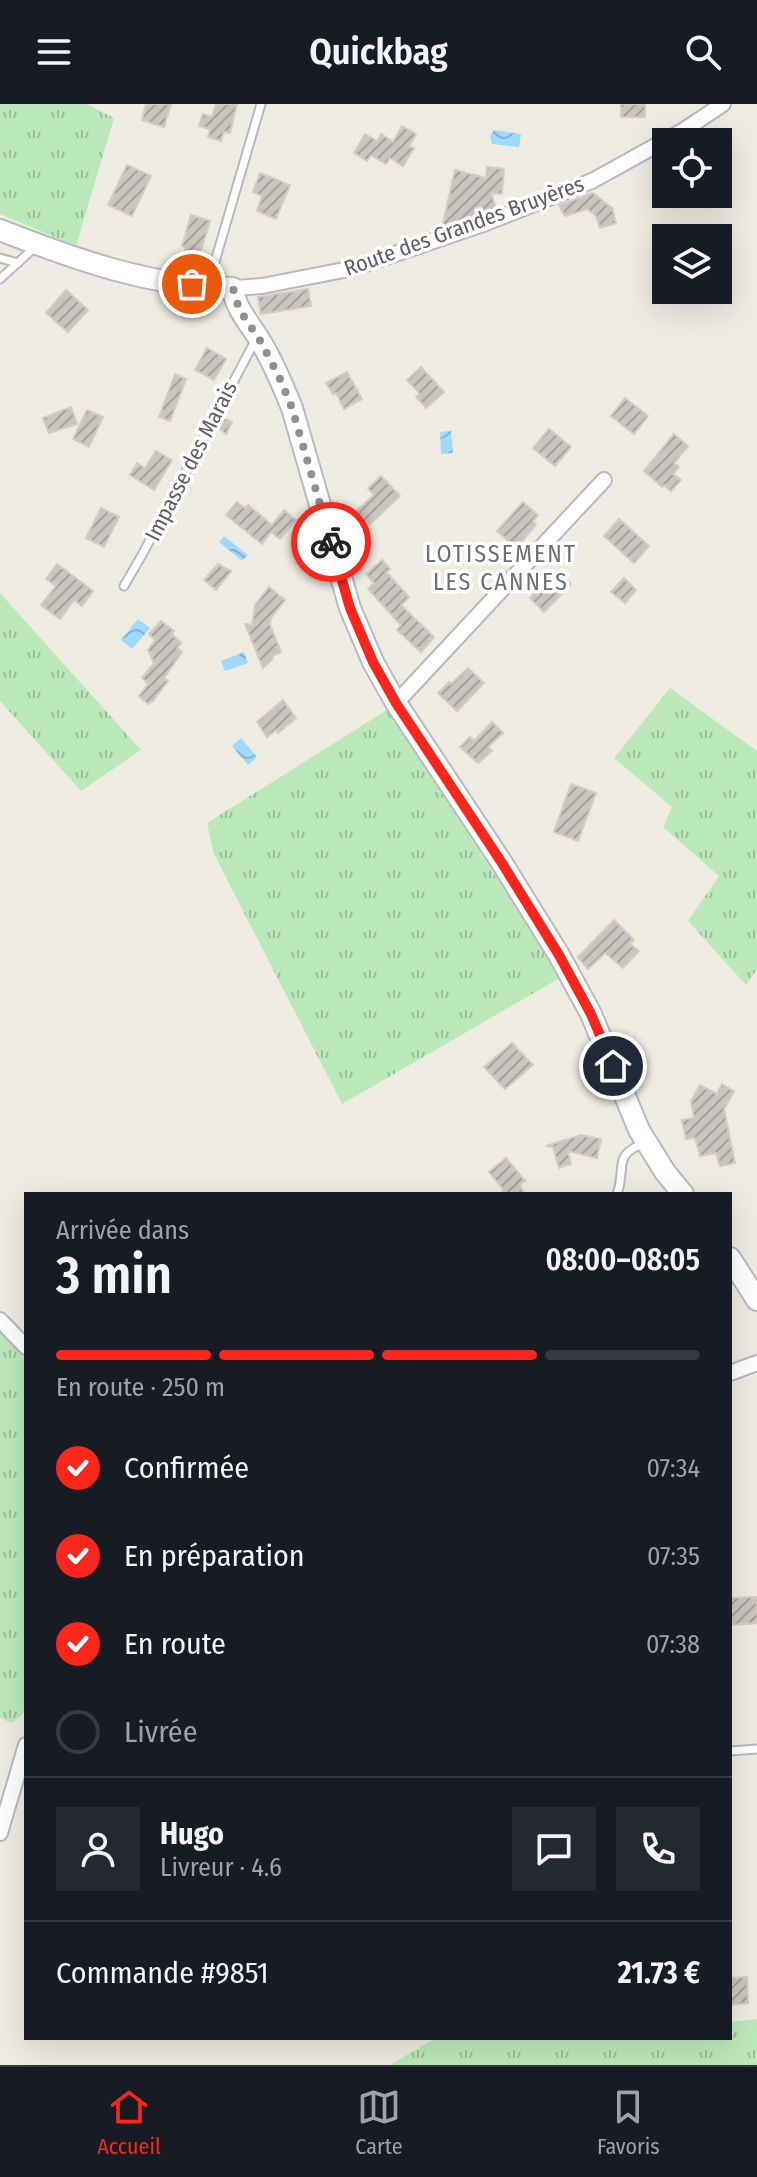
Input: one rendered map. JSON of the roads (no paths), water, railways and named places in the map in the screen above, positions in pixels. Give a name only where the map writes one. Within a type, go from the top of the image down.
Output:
[{"type":"street","name":"Route des Grandes Bruyères","points":[[233,288],[262,286],[354,268],[486,223],[592,181],[684,130],[723,104]]},
{"type":"street","points":[[0,230],[116,271],[233,288],[239,309],[258,337],[292,408],[350,608],[373,662],[396,703],[559,955],[591,1014],[646,1142],[681,1192]]},
{"type":"street","points":[[396,703],[604,480]]},
{"type":"street","points":[[732,1261],[757,1300]]},
{"type":"street","points":[[0,1320],[24,1345]]},
{"type":"street","points":[[732,1372],[757,1363]]},
{"type":"street","points":[[0,1833],[24,1752]]},
{"type":"lane","points":[[211,287],[214,265],[261,104]]},
{"type":"lane","points":[[0,279],[37,244]]},
{"type":"lane","points":[[0,258],[18,263]]},
{"type":"lane","name":"Impasse des Marais","points":[[124,586],[258,337]]},
{"type":"lane","points":[[617,1192],[623,1158],[634,1146],[646,1142]]},
{"type":"lane","points":[[732,1751],[757,1749]]},
{"type":"water","points":[[494,130],[521,134],[519,147],[492,144],[490,136]]},
{"type":"water","points":[[451,431],[453,453],[441,454],[440,432]]},
{"type":"water","points":[[224,536],[248,555],[242,561],[219,542]]},
{"type":"water","points":[[138,619],[150,628],[132,649],[121,640]]},
{"type":"water","points":[[244,652],[248,663],[225,671],[221,661]]},
{"type":"water","points":[[241,738],[257,757],[248,765],[232,746]]},
{"type":"district","name":"LOTISSEMENT LES CANNES","points":[[501,568]]}]
